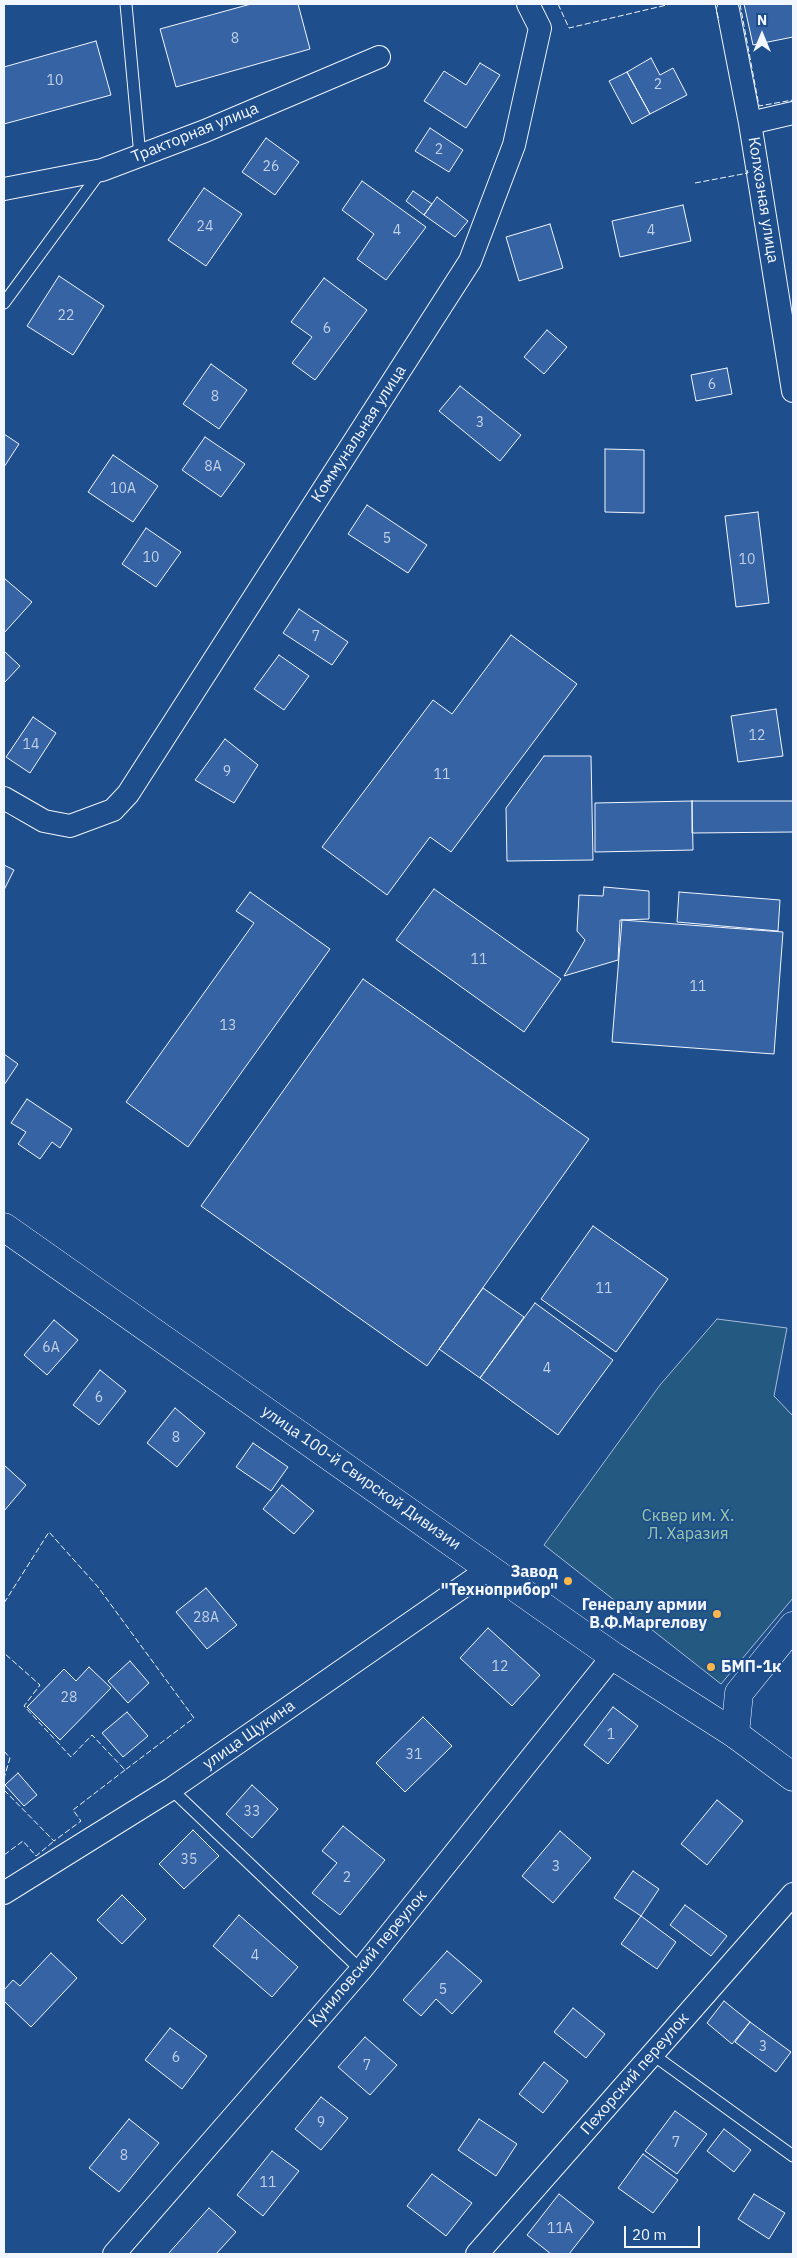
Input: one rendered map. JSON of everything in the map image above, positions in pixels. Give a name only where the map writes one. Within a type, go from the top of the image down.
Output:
[{"type":"main road","name":"улица 100-й Свирской Дивизии","points":[[4,1227],[614,1656],[735,1734],[793,1778]]},
{"type":"main road","points":[[735,1734],[739,1693],[793,1626]]},
{"type":"street","name":"Коммунальная улица","points":[[4,798],[44,822],[70,826],[113,810],[128,794],[470,261],[514,145],[540,28],[528,4]]},
{"type":"street","name":"Колхозная улица","points":[[728,10],[750,123],[793,391]]},
{"type":"street","name":"Тракторная улица","points":[[4,189],[102,170],[205,131],[379,57]]},
{"type":"street","points":[[750,123],[793,112]]},
{"type":"street","name":"улица Щукина","points":[[4,1893],[171,1789],[490,1568]]},
{"type":"street","name":"Куниловский переулок","points":[[114,2254],[361,1970],[614,1656]]},
{"type":"street","name":"Пехорский переулок","points":[[477,2254],[793,1894]]},
{"type":"lane","points":[[126,4],[140,156]]},
{"type":"lane","points":[[4,302],[102,170]]},
{"type":"lane","points":[[171,1789],[361,1970]]},
{"type":"lane","points":[[652,2054],[793,2156]]},
{"type":"green space","name":"Сквер им. Х. Л. Харазия","points":[[717,1319],[787,1328],[774,1396],[793,1416],[793,1598],[721,1684],[544,1545],[660,1385]]},
{"type":"building","points":[[251,4],[298,4],[310,49],[176,87],[160,29]]},
{"type":"building","points":[[744,4],[793,4],[793,37],[753,45]]},
{"type":"building","points":[[96,41],[111,95],[4,124],[4,67]]},
{"type":"building","points":[[651,58],[660,75],[673,68],[687,95],[650,114],[627,72]]},
{"type":"building","points":[[480,63],[500,75],[466,128],[424,101],[444,71],[466,85]]},
{"type":"building","points":[[627,72],[650,114],[632,124],[609,81]]},
{"type":"building","points":[[430,128],[463,150],[449,172],[415,151]]},
{"type":"building","points":[[266,138],[299,162],[275,195],[242,172]]},
{"type":"building","points":[[362,181],[426,227],[386,280],[357,259],[374,234],[342,210]]},
{"type":"building","points":[[204,188],[242,214],[206,266],[168,240]]},
{"type":"building","points":[[413,191],[432,204],[424,215],[406,201]]},
{"type":"building","points":[[437,197],[468,221],[455,237],[424,215]]},
{"type":"building","points":[[683,205],[691,241],[620,257],[612,221]]},
{"type":"building","points":[[550,224],[563,268],[519,281],[506,237]]},
{"type":"building","points":[[59,276],[104,306],[73,355],[27,326]]},
{"type":"building","points":[[324,278],[367,310],[315,380],[292,363],[312,337],[291,322]]},
{"type":"building","points":[[547,330],[567,347],[544,374],[524,357]]},
{"type":"building","points":[[211,364],[247,390],[219,429],[183,404]]},
{"type":"building","points":[[727,368],[732,394],[696,401],[691,375]]},
{"type":"building","points":[[460,386],[521,435],[500,461],[439,411]]},
{"type":"building","points":[[4,434],[19,444],[4,467]]},
{"type":"building","points":[[205,437],[245,464],[221,497],[182,470]]},
{"type":"building","points":[[605,449],[644,450],[644,513],[605,512]]},
{"type":"building","points":[[113,455],[158,486],[133,522],[88,492]]},
{"type":"building","points":[[367,505],[427,545],[408,573],[348,534]]},
{"type":"building","points":[[758,512],[769,603],[736,607],[725,516]]},
{"type":"building","points":[[146,528],[181,552],[156,587],[122,564]]},
{"type":"building","points":[[4,580],[32,602],[4,633]]},
{"type":"building","points":[[299,609],[348,642],[332,665],[283,633]]},
{"type":"building","points":[[511,635],[577,684],[451,852],[430,837],[387,895],[322,847],[433,700],[452,714]]},
{"type":"building","points":[[4,651],[20,666],[4,683]]},
{"type":"building","points":[[279,655],[309,676],[284,710],[254,689]]},
{"type":"building","points":[[776,709],[783,756],[738,762],[731,716]]},
{"type":"building","points":[[33,717],[56,733],[30,773],[6,757]]},
{"type":"building","points":[[225,739],[258,765],[234,803],[195,780]]},
{"type":"building","points":[[544,756],[591,756],[593,860],[507,861],[506,808]]},
{"type":"building","points":[[692,801],[693,850],[595,852],[595,803]]},
{"type":"building","points":[[692,801],[793,801],[793,832],[692,833]]},
{"type":"building","points":[[4,865],[14,870],[4,890]]},
{"type":"building","points":[[604,887],[649,891],[649,919],[620,920],[618,960],[564,976],[585,940],[577,931],[579,895],[603,896]]},
{"type":"building","points":[[434,889],[561,979],[524,1032],[396,940]]},
{"type":"building","points":[[250,892],[330,949],[188,1147],[126,1102],[254,923],[236,911]]},
{"type":"building","points":[[679,892],[780,900],[778,931],[677,922]]},
{"type":"building","points":[[622,920],[783,932],[774,1054],[612,1042]]},
{"type":"building","points":[[363,979],[589,1139],[427,1366],[201,1206]]},
{"type":"building","points":[[4,1054],[18,1064],[4,1085]]},
{"type":"building","points":[[27,1099],[72,1129],[60,1148],[52,1142],[40,1159],[18,1144],[26,1132],[11,1123]]},
{"type":"building","points":[[593,1226],[668,1279],[616,1352],[541,1299]]},
{"type":"building","points":[[483,1288],[524,1317],[480,1378],[439,1349]]},
{"type":"building","points":[[535,1303],[613,1360],[558,1435],[480,1378]]},
{"type":"building","points":[[54,1320],[78,1340],[47,1375],[24,1355]]},
{"type":"building","points":[[100,1370],[126,1391],[99,1425],[73,1405]]},
{"type":"building","points":[[175,1408],[205,1433],[177,1467],[147,1443]]},
{"type":"building","points":[[253,1443],[288,1467],[271,1491],[236,1467]]},
{"type":"building","points":[[4,1465],[26,1485],[4,1511]]},
{"type":"building","points":[[282,1485],[314,1511],[294,1534],[263,1509]]},
{"type":"building","points":[[206,1588],[237,1625],[207,1649],[176,1612]]},
{"type":"building","points":[[488,1628],[540,1675],[512,1706],[460,1658]]},
{"type":"building","points":[[130,1661],[149,1683],[128,1703],[108,1681]]},
{"type":"building","points":[[89,1667],[111,1688],[60,1740],[27,1707],[64,1669],[76,1681]]},
{"type":"building","points":[[613,1707],[638,1726],[608,1764],[584,1745]]},
{"type":"building","points":[[127,1712],[148,1736],[123,1757],[102,1733]]},
{"type":"building","points":[[423,1717],[452,1746],[405,1792],[376,1763]]},
{"type":"building","points":[[18,1773],[37,1795],[24,1806],[5,1785]]},
{"type":"building","points":[[252,1785],[278,1809],[252,1838],[226,1814]]},
{"type":"building","points":[[717,1800],[743,1821],[707,1865],[681,1844]]},
{"type":"building","points":[[343,1826],[385,1860],[340,1915],[312,1893],[337,1863],[322,1851]]},
{"type":"building","points":[[193,1830],[219,1856],[184,1889],[159,1864]]},
{"type":"building","points":[[560,1831],[591,1858],[553,1903],[522,1876]]},
{"type":"building","points":[[633,1871],[659,1889],[641,1916],[614,1898]]},
{"type":"building","points":[[122,1895],[146,1919],[122,1944],[97,1920]]},
{"type":"building","points":[[685,1905],[727,1936],[711,1956],[670,1925]]},
{"type":"building","points":[[239,1915],[298,1967],[272,1997],[213,1946]]},
{"type":"building","points":[[641,1916],[676,1942],[657,1969],[621,1944]]},
{"type":"building","points":[[447,1951],[482,1981],[452,2014],[436,1999],[421,2016],[403,2000]]},
{"type":"building","points":[[51,1953],[77,1978],[31,2027],[4,2001],[4,1990],[13,1980],[20,1986]]},
{"type":"building","points":[[724,2001],[750,2022],[732,2044],[707,2023]]},
{"type":"building","points":[[573,2008],[605,2034],[586,2058],[554,2032]]},
{"type":"building","points":[[750,2022],[791,2052],[776,2072],[735,2042]]},
{"type":"building","points":[[170,2028],[207,2056],[182,2089],[145,2060]]},
{"type":"building","points":[[365,2037],[397,2065],[370,2095],[338,2067]]},
{"type":"building","points":[[544,2062],[568,2081],[543,2113],[519,2094]]},
{"type":"building","points":[[321,2097],[348,2118],[321,2150],[295,2129]]},
{"type":"building","points":[[675,2111],[707,2134],[677,2174],[645,2151]]},
{"type":"building","points":[[129,2119],[159,2143],[119,2192],[89,2168]]},
{"type":"building","points":[[479,2119],[517,2144],[496,2176],[458,2150]]},
{"type":"building","points":[[724,2129],[751,2150],[734,2172],[707,2151]]},
{"type":"building","points":[[272,2151],[299,2171],[263,2216],[237,2195]]},
{"type":"building","points":[[643,2154],[678,2180],[653,2213],[618,2188]]},
{"type":"building","points":[[432,2174],[472,2203],[446,2236],[407,2206]]},
{"type":"building","points":[[559,2194],[594,2222],[569,2254],[551,2254],[527,2235]]},
{"type":"building","points":[[754,2194],[785,2213],[769,2239],[738,2219]]},
{"type":"building","points":[[209,2208],[236,2232],[216,2254],[168,2254]]},
{"type":"fence","points":[[558,4],[569,28],[671,4]]},
{"type":"fence","points":[[715,4],[719,21]]},
{"type":"fence","points":[[740,4],[759,106],[793,100]]},
{"type":"fence","points":[[695,183],[748,173],[747,170]]},
{"type":"fence","points":[[4,1603],[49,1532],[98,1587],[194,1718],[125,1770],[92,1735],[71,1757],[24,1706],[40,1685],[4,1653]]},
{"type":"fence","points":[[4,1751],[10,1758],[4,1778]]},
{"type":"fence","points":[[4,1790],[54,1841],[81,1821],[73,1810],[125,1770],[124,1768]]},
{"type":"fence","points":[[4,1855],[23,1841],[36,1856],[54,1841]]},
{"type":"place","name":"Завод \"Техноприбор\"","points":[[568,1581]]},
{"type":"place","name":"Генералу армии В.Ф.Маргелову","points":[[717,1614]]},
{"type":"place","name":"БМП-1к","points":[[711,1667]]}]
